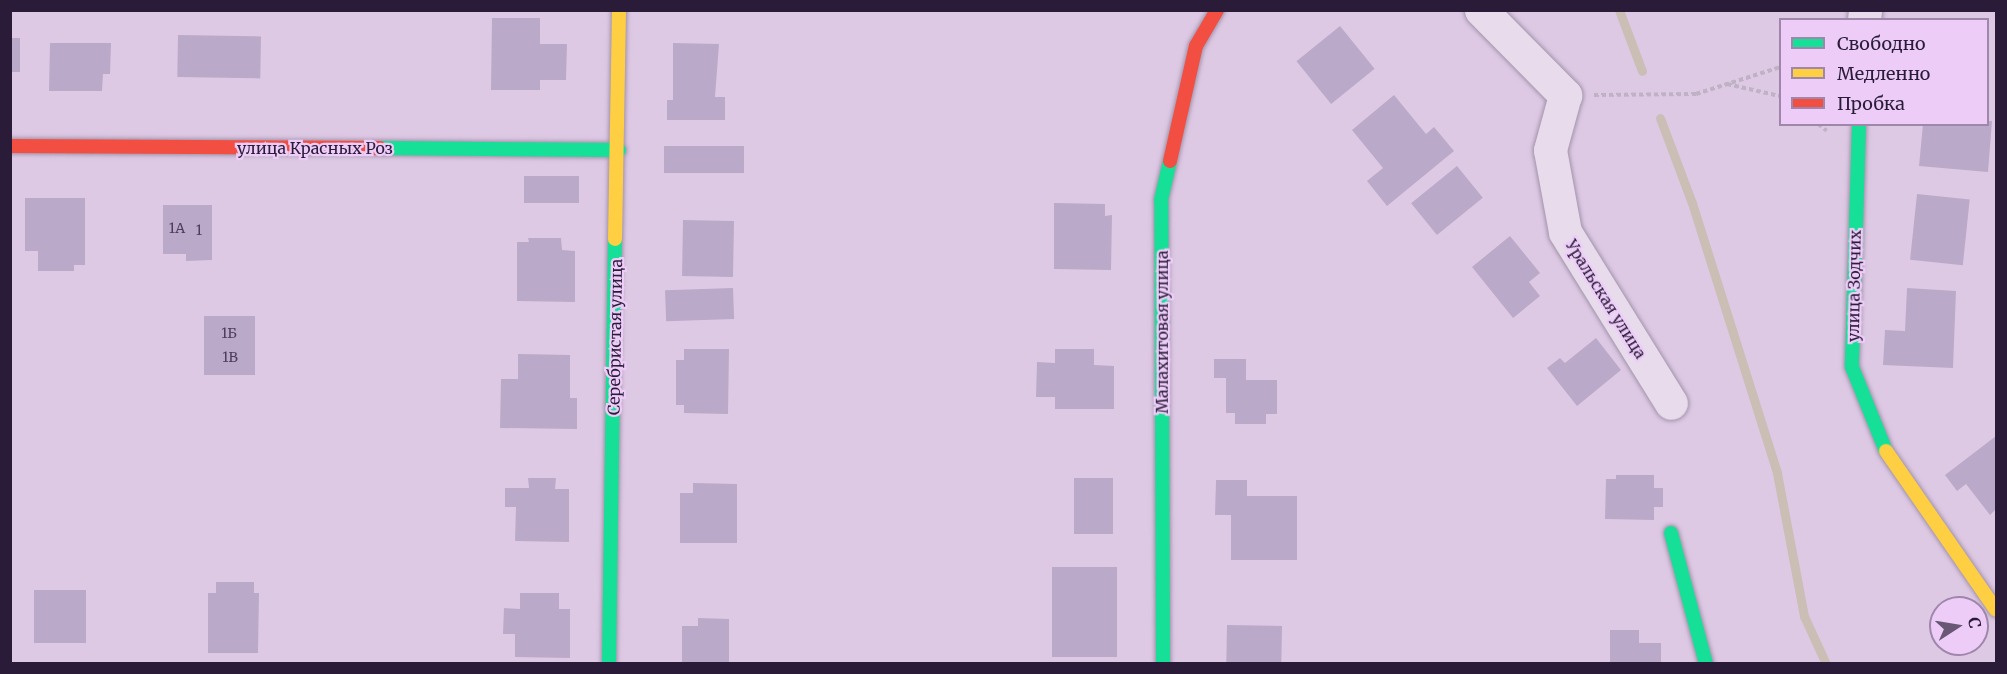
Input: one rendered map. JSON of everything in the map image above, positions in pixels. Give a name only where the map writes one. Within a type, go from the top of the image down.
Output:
[{"type":"street","name":"Серебристая улица","points":[[609,663],[619,150],[619,10]]},
{"type":"street","name":"Малахитовая улица","points":[[1163,663],[1161,200],[1196,46],[1217,10]]},
{"type":"street","points":[[1480,10],[1565,95]]},
{"type":"street","name":"Уральская улица","points":[[1565,95],[1550,150],[1565,232],[1671,403]]},
{"type":"street","name":"улица Зодчих","points":[[1859,126],[1852,367],[1880,442],[1996,610]]},
{"type":"street","name":"улица Красных Роз","points":[[10,146],[619,150]]},
{"type":"street","points":[[1671,533],[1706,663]]},
{"type":"path","points":[[1565,95],[1696,94],[1779,67]]},
{"type":"path","points":[[1726,84],[1779,96]]},
{"type":"building","points":[[492,18],[540,18],[540,44],[567,44],[566,80],[540,80],[540,90],[491,90]]},
{"type":"building","points":[[1340,26],[1375,69],[1331,104],[1296,61]]},
{"type":"building","points":[[178,35],[261,36],[260,78],[177,77]]},
{"type":"building","points":[[10,38],[20,38],[20,72],[10,72]]},
{"type":"building","points":[[50,43],[111,43],[110,74],[103,74],[102,91],[49,91]]},
{"type":"building","points":[[673,43],[719,44],[715,97],[725,97],[725,120],[667,120],[667,100],[673,100]]},
{"type":"building","points":[[1394,95],[1426,134],[1434,127],[1454,151],[1387,206],[1367,181],[1383,168],[1352,130]]},
{"type":"building","points":[[1989,121],[1992,121],[1988,172],[1919,166],[1923,126],[1989,126]]},
{"type":"building","points":[[664,146],[744,146],[744,173],[664,173]]},
{"type":"building","points":[[1457,166],[1483,198],[1437,235],[1411,203]]},
{"type":"building","points":[[524,176],[579,176],[579,203],[524,203]]},
{"type":"building","points":[[1917,194],[1970,200],[1963,265],[1910,260]]},
{"type":"building","points":[[25,198],[85,198],[85,265],[74,265],[74,271],[38,271],[38,251],[25,251]]},
{"type":"building","points":[[1054,203],[1105,204],[1105,216],[1112,215],[1111,270],[1054,269]]},
{"type":"building","points":[[163,205],[212,205],[212,260],[186,261],[186,254],[163,254]]},
{"type":"building","points":[[683,220],[734,221],[733,277],[682,276]]},
{"type":"building","points":[[1510,236],[1540,273],[1529,282],[1540,296],[1513,318],[1472,267]]},
{"type":"building","points":[[528,238],[561,238],[562,250],[575,251],[575,302],[517,301],[517,242],[529,242]]},
{"type":"building","points":[[733,288],[734,319],[666,321],[665,290]]},
{"type":"building","points":[[1907,288],[1956,291],[1953,368],[1883,365],[1885,330],[1905,331]]},
{"type":"building","points":[[204,316],[255,316],[255,375],[204,375]]},
{"type":"building","points":[[1596,338],[1621,370],[1577,406],[1547,368],[1560,358],[1565,363]]},
{"type":"building","points":[[684,349],[729,349],[728,414],[684,413],[684,405],[676,405],[676,360],[684,360]]},
{"type":"building","points":[[1055,349],[1094,349],[1094,365],[1114,366],[1114,409],[1055,409],[1055,397],[1036,397],[1037,362],[1055,363]]},
{"type":"building","points":[[518,354],[570,355],[570,398],[577,398],[577,429],[500,428],[501,379],[518,379]]},
{"type":"building","points":[[1214,359],[1246,359],[1246,380],[1277,380],[1277,414],[1266,414],[1266,424],[1235,424],[1235,413],[1226,413],[1226,378],[1214,378]]},
{"type":"building","points":[[1996,436],[1996,509],[1990,515],[1966,484],[1957,491],[1945,475]]},
{"type":"building","points":[[1616,475],[1654,475],[1654,488],[1663,488],[1663,507],[1654,507],[1654,520],[1605,519],[1606,479],[1616,479]]},
{"type":"building","points":[[528,478],[556,478],[555,489],[569,489],[569,542],[515,541],[516,507],[505,507],[505,488],[529,488]]},
{"type":"building","points":[[1074,478],[1113,478],[1113,534],[1074,534]]},
{"type":"building","points":[[1216,480],[1247,480],[1247,496],[1297,496],[1297,560],[1231,560],[1231,515],[1215,515]]},
{"type":"building","points":[[693,483],[737,484],[737,543],[680,543],[680,493],[693,493]]},
{"type":"building","points":[[1052,567],[1117,567],[1117,657],[1052,657]]},
{"type":"building","points":[[216,582],[254,582],[254,593],[259,593],[258,653],[208,653],[208,593],[216,593]]},
{"type":"building","points":[[34,590],[86,590],[86,643],[34,643]]},
{"type":"building","points":[[520,593],[559,593],[559,609],[570,609],[570,658],[515,657],[515,634],[503,634],[504,608],[520,609]]},
{"type":"building","points":[[698,618],[729,619],[729,664],[682,664],[682,626],[698,626]]},
{"type":"building","points":[[1227,625],[1282,626],[1281,664],[1226,664]]},
{"type":"building","points":[[1610,630],[1639,630],[1639,643],[1661,643],[1661,664],[1610,664]]},
{"type":"waterway","points":[[1619,10],[1642,71]]},
{"type":"waterway","points":[[1660,118],[1692,203],[1777,473],[1804,616],[1826,664]]},
{"type":"traffic: fast","points":[[1859,126],[1852,367],[1886,451]]},
{"type":"traffic: fast","points":[[380,148],[619,150]]},
{"type":"traffic: fast","points":[[1163,664],[1161,200],[1170,161]]},
{"type":"traffic: fast","points":[[609,664],[615,239]]},
{"type":"traffic: fast","points":[[1671,533],[1706,664]]},
{"type":"traffic: slow","points":[[615,239],[619,10]]},
{"type":"traffic: slow","points":[[1886,451],[1996,610]]},
{"type":"traffic: jam","points":[[1170,161],[1196,46],[1217,10]]},
{"type":"traffic: jam","points":[[10,146],[380,148]]}]
